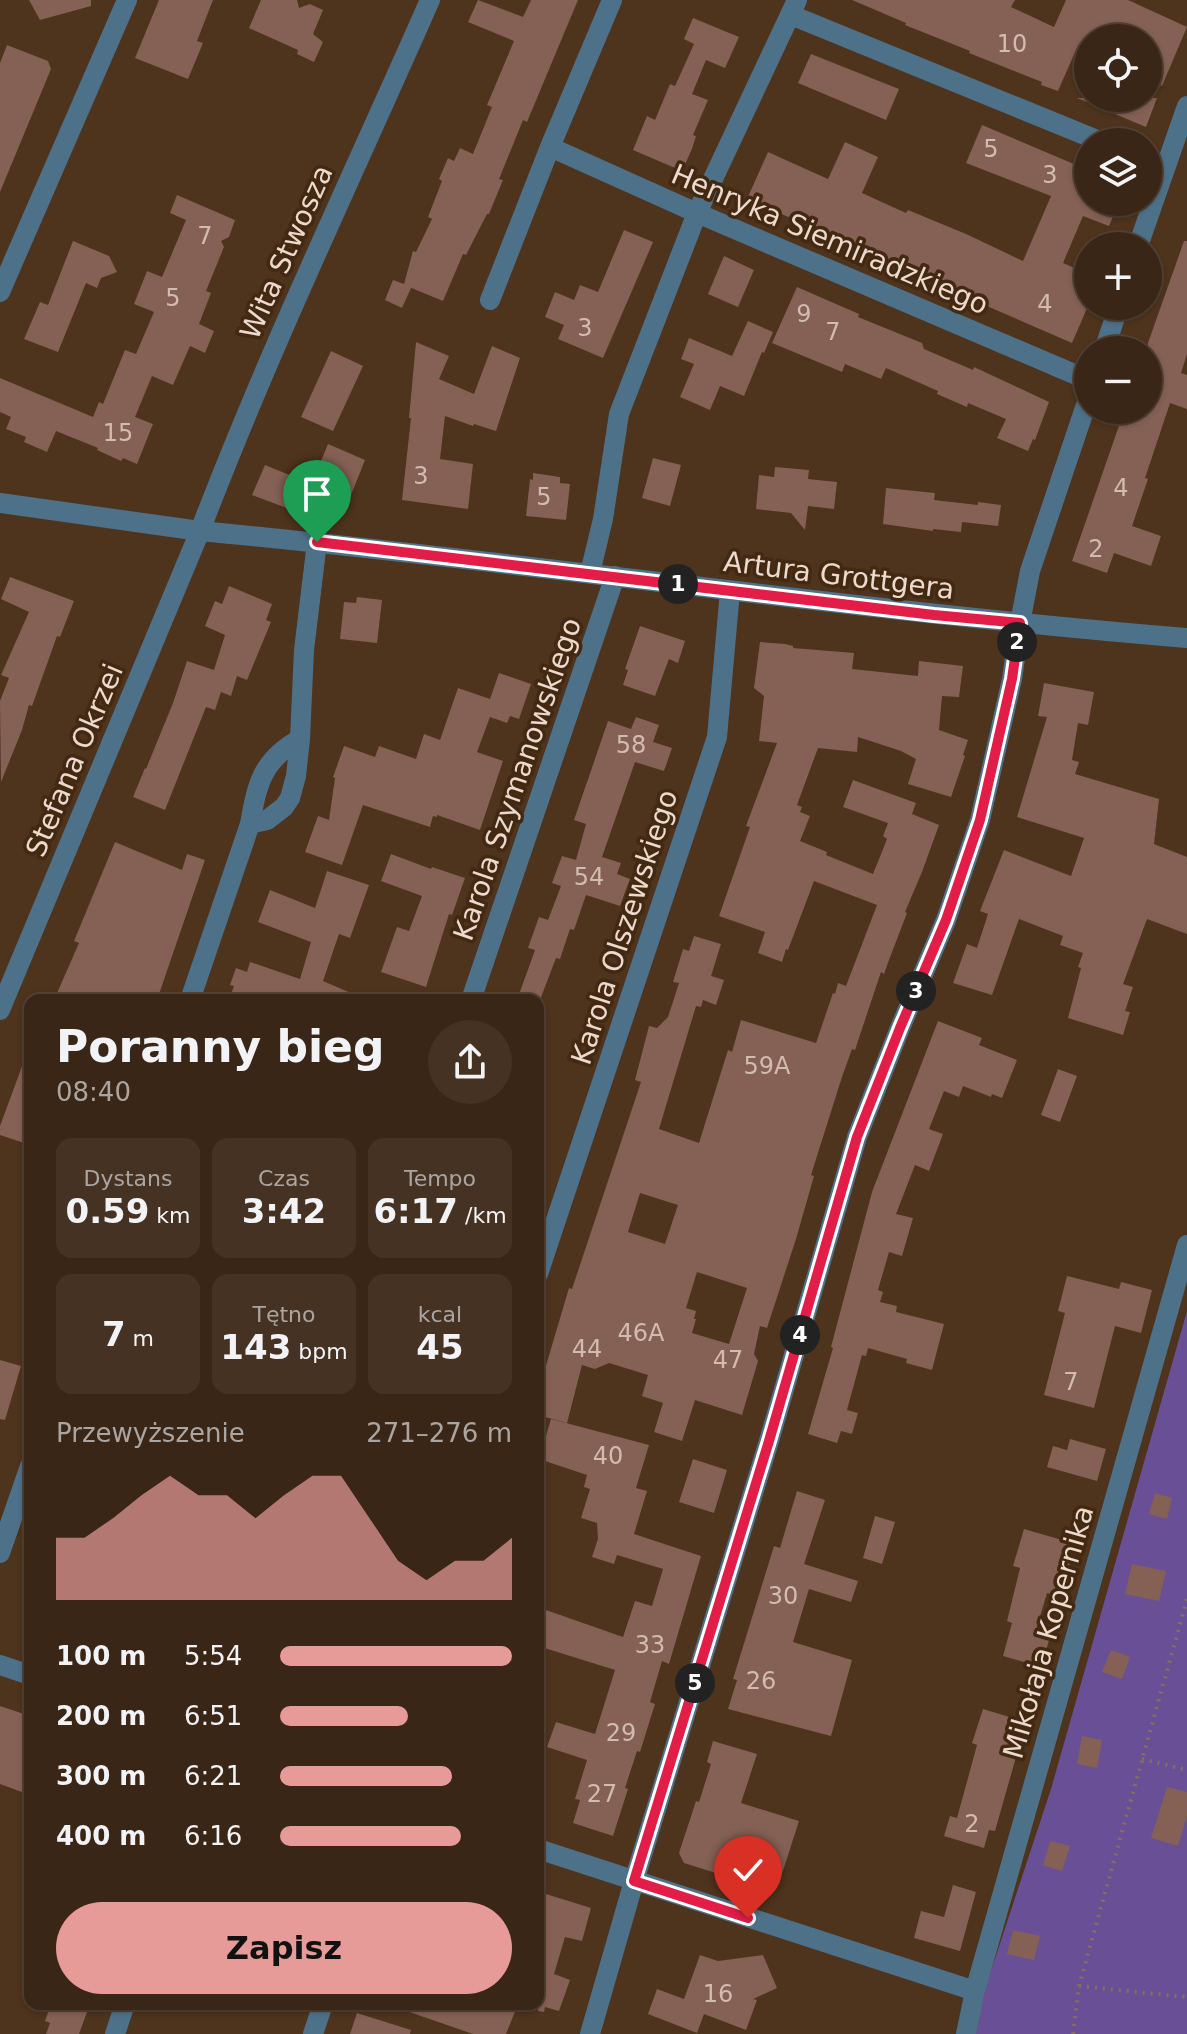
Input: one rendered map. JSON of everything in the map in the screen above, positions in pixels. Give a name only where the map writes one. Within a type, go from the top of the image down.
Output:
[{"type":"street","points":[[0,292],[127,0]]},
{"type":"street","name":"Wita Stwosza","points":[[200,531],[238,431],[430,0]]},
{"type":"street","points":[[490,300],[612,0]]},
{"type":"street","points":[[590,573],[603,519],[619,414],[697,213],[794,7],[1074,130]]},
{"type":"street","points":[[1162,153],[1187,106]]},
{"type":"street","name":"Henryka Siemiradzkiego","points":[[550,147],[1074,374]]},
{"type":"street","points":[[590,2034],[857,1137],[946,920],[980,820],[1012,679],[1030,571],[1080,424]]},
{"type":"street","name":"Artura Grottgera","points":[[0,503],[200,531],[1020,623],[1187,638]]},
{"type":"street","name":"Stefana Okrzei","points":[[0,1010],[200,531]]},
{"type":"street","points":[[250,824],[277,814],[290,798],[296,776],[304,650],[317,542]]},
{"type":"street","name":"Karola Szymanowskiego","points":[[473,994],[615,576]]},
{"type":"street","name":"Karola Olszewskiego","points":[[544,1256],[717,737],[730,591]]},
{"type":"street","points":[[192,994],[250,824],[256,794],[276,755],[300,739]]},
{"type":"street","name":"Mikołaja Kopernika","points":[[966,2034],[975,1991],[1187,1245]]},
{"type":"street","points":[[0,1553],[24,1483]]},
{"type":"street","points":[[0,1665],[24,1673]]},
{"type":"street","points":[[544,1851],[975,1991]]},
{"type":"street","points":[[115,2034],[123,2010]]},
{"type":"street","points":[[313,2034],[321,2010]]},
{"type":"path","points":[[1073,2034],[1079,1986],[1187,1599]]},
{"type":"path","points":[[1142,1759],[1187,1770]]},
{"type":"path","points":[[1079,1986],[1187,1997]]},
{"type":"shaded area","points":[[1187,1311],[1187,2034],[976,2034],[986,1986],[1051,1789]]},
{"type":"building","points":[[29,0],[91,0],[91,6],[40,20]]},
{"type":"building","points":[[159,0],[213,0],[197,41],[203,43],[188,79],[135,58]]},
{"type":"building","points":[[261,0],[297,0],[299,8],[310,4],[323,10],[313,34],[323,42],[314,62],[297,54],[298,50],[249,28]]},
{"type":"building","points":[[478,0],[523,17],[531,0],[578,0],[527,122],[523,120],[499,179],[503,180],[489,214],[466,255],[463,254],[443,301],[409,287],[402,308],[385,300],[393,280],[404,284],[413,251],[416,252],[432,219],[428,217],[448,158],[454,161],[460,148],[473,154],[492,107],[487,105],[514,41],[468,22]]},
{"type":"building","points":[[852,0],[1015,0],[1011,7],[1054,27],[1066,0],[1128,0],[1187,27],[1162,86],[1162,24],[1074,24],[1074,55],[1058,91]]},
{"type":"building","points":[[693,18],[739,37],[725,68],[706,60],[692,94],[708,100],[682,171],[633,150],[647,116],[655,120],[670,84],[675,86],[694,44],[684,39]]},
{"type":"building","points":[[7,45],[48,61],[51,69],[0,192],[0,63]]},
{"type":"building","points":[[811,54],[899,89],[886,120],[798,83]]},
{"type":"building","points":[[1110,112],[1152,112],[1146,127]]},
{"type":"building","points":[[982,125],[1074,164],[1074,216],[1083,216],[1063,263],[1074,268],[1074,320],[1082,320],[1072,343],[747,199],[768,152],[828,179],[845,142],[878,157],[862,193],[906,213],[908,210],[966,234],[1023,261],[1051,196],[966,163]]},
{"type":"building","points":[[177,195],[235,220],[229,237],[221,241],[224,247],[206,291],[211,293],[199,324],[214,331],[205,353],[190,346],[173,385],[152,376],[135,417],[153,424],[137,464],[123,458],[121,461],[56,431],[47,452],[24,442],[26,437],[6,429],[11,417],[0,412],[0,378],[93,417],[99,402],[103,404],[125,350],[136,354],[154,312],[134,304],[147,271],[162,277],[186,220],[170,213]]},
{"type":"building","points":[[1083,216],[1113,216],[1109,226]]},
{"type":"building","points":[[624,230],[653,242],[603,358],[558,339],[564,325],[545,317],[555,292],[574,300],[580,285],[598,292]]},
{"type":"building","points":[[73,241],[109,256],[117,272],[101,278],[97,288],[86,283],[58,352],[24,339],[40,302],[48,305]]},
{"type":"building","points":[[1184,241],[1187,241],[1187,354],[1181,373],[1187,375],[1187,409],[1170,403],[1132,526],[1161,536],[1151,566],[1114,553],[1107,573],[1072,561],[1120,424],[1162,424],[1162,336],[1150,336],[1156,320],[1162,320],[1162,303]]},
{"type":"building","points":[[724,256],[754,270],[738,307],[708,294]]},
{"type":"building","points":[[797,287],[859,314],[858,317],[922,343],[924,349],[973,370],[974,367],[1049,402],[1028,451],[997,438],[1006,419],[968,403],[967,407],[886,368],[881,379],[845,364],[842,372],[772,343]]},
{"type":"building","points":[[748,321],[773,332],[744,396],[720,386],[710,410],[680,397],[694,364],[681,359],[689,338],[732,356]]},
{"type":"building","points":[[416,342],[449,356],[439,379],[474,394],[492,346],[520,358],[496,431],[445,416],[440,459],[473,464],[468,509],[402,500]]},
{"type":"building","points":[[331,351],[363,366],[333,431],[301,417]]},
{"type":"building","points":[[328,444],[365,460],[347,505],[309,490]]},
{"type":"building","points":[[653,458],[681,465],[670,506],[642,498]]},
{"type":"building","points":[[265,465],[304,481],[292,510],[252,495]]},
{"type":"building","points":[[775,467],[809,470],[808,479],[837,482],[834,509],[808,506],[805,530],[791,513],[756,509],[759,475],[774,477]]},
{"type":"building","points":[[533,473],[560,477],[560,483],[570,484],[566,520],[526,516]]},
{"type":"building","points":[[886,488],[935,493],[934,500],[1001,505],[998,526],[962,522],[961,532],[883,524]]},
{"type":"building","points":[[10,577],[74,601],[60,637],[57,636],[32,706],[29,705],[1,782],[0,701],[9,678],[1,675],[29,612],[1,599]]},
{"type":"building","points":[[229,586],[272,604],[266,620],[271,622],[247,680],[237,676],[231,696],[221,692],[215,710],[206,707],[165,810],[133,797],[173,703],[187,661],[214,670],[225,635],[205,626],[215,601],[222,604]]},
{"type":"building","points":[[357,597],[382,600],[377,643],[340,639],[344,602],[356,603]]},
{"type":"building","points":[[640,626],[685,641],[678,663],[669,659],[655,696],[623,685],[628,670],[625,669]]},
{"type":"building","points":[[760,642],[854,653],[852,669],[918,676],[919,661],[963,666],[959,697],[942,696],[939,730],[968,740],[965,756],[951,797],[908,784],[916,759],[901,751],[858,737],[857,752],[818,748],[797,805],[802,807],[800,812],[810,816],[800,841],[873,874],[887,839],[883,836],[888,823],[843,807],[853,780],[916,803],[912,814],[939,825],[884,974],[881,972],[855,1050],[852,1049],[842,1077],[767,1328],[760,1326],[754,1354],[758,1361],[742,1415],[695,1400],[682,1441],[654,1432],[663,1403],[642,1396],[648,1375],[609,1363],[595,1369],[582,1365],[567,1423],[544,1417],[544,1372],[569,1288],[572,1289],[641,1082],[635,1080],[649,1026],[657,1028],[668,1017],[679,983],[673,982],[683,949],[689,951],[694,936],[721,944],[711,976],[724,980],[716,1005],[703,1000],[701,1007],[696,1006],[659,1129],[699,1143],[728,1050],[732,1052],[741,1020],[816,1043],[833,993],[838,983],[846,986],[877,905],[814,881],[782,962],[758,953],[765,932],[719,916],[750,827],[746,826],[777,743],[759,741],[764,696],[754,688]],"holes":[[[640,1193],[678,1205],[665,1244],[628,1232]],[[697,1272],[747,1288],[729,1344],[692,1333],[696,1311],[686,1308]]]},
{"type":"building","points":[[499,673],[531,684],[519,719],[510,716],[507,723],[490,717],[477,752],[503,761],[480,830],[437,815],[433,816],[430,827],[363,805],[342,865],[305,852],[318,816],[329,820],[333,777],[344,746],[375,757],[379,746],[416,759],[424,734],[440,740],[458,688],[490,699]]},
{"type":"building","points":[[1044,683],[1094,692],[1088,725],[1078,723],[1072,760],[1079,762],[1075,774],[1159,799],[1154,844],[1187,857],[1187,934],[1147,919],[1123,984],[1133,987],[1125,1011],[1130,1012],[1123,1035],[1068,1018],[1083,953],[1060,945],[1063,936],[1019,919],[992,995],[953,983],[967,944],[977,948],[988,914],[980,911],[1004,850],[1071,876],[1084,838],[1017,817],[1047,717],[1038,716]]},
{"type":"building","points":[[636,717],[659,725],[653,742],[672,748],[664,771],[635,762],[602,857],[621,863],[617,874],[630,879],[620,906],[586,895],[574,930],[570,929],[560,959],[556,958],[542,994],[519,994],[535,950],[528,948],[539,917],[548,920],[561,886],[552,883],[562,856],[576,860],[586,824],[574,820],[608,721],[631,729]]},
{"type":"building","points":[[115,842],[182,870],[187,854],[205,860],[159,994],[57,994],[79,943],[74,941]]},
{"type":"building","points":[[391,854],[465,878],[452,915],[449,914],[426,987],[381,972],[397,927],[409,931],[422,896],[381,881]]},
{"type":"building","points":[[327,871],[369,885],[350,938],[339,934],[323,981],[353,994],[231,994],[234,986],[230,985],[236,968],[247,972],[250,962],[300,979],[311,942],[258,922],[270,890],[315,908]]},
{"type":"building","points":[[938,1021],[982,1038],[979,1045],[1017,1060],[1002,1098],[963,1086],[959,1097],[944,1091],[929,1129],[943,1134],[929,1171],[915,1165],[896,1214],[913,1218],[902,1256],[889,1252],[878,1290],[883,1292],[880,1302],[897,1306],[896,1312],[944,1324],[932,1370],[868,1348],[866,1356],[862,1355],[847,1410],[858,1413],[852,1434],[841,1431],[837,1443],[808,1434],[872,1192]]},
{"type":"building","points":[[24,1061],[24,1143],[0,1135],[0,1126]]},
{"type":"building","points":[[1058,1069],[1077,1076],[1060,1122],[1041,1115]]},
{"type":"building","points":[[1067,1276],[1119,1289],[1121,1282],[1152,1290],[1141,1333],[1115,1326],[1094,1408],[1044,1395],[1065,1313],[1058,1311]]},
{"type":"building","points":[[0,1360],[21,1366],[5,1420],[0,1419]]},
{"type":"building","points":[[551,1419],[649,1445],[636,1488],[647,1491],[634,1534],[701,1556],[669,1664],[662,1661],[650,1702],[655,1704],[625,1788],[628,1789],[613,1836],[573,1823],[580,1800],[575,1799],[587,1760],[547,1747],[556,1722],[595,1734],[615,1670],[544,1648],[544,1609],[623,1637],[635,1601],[652,1606],[663,1569],[617,1555],[614,1564],[592,1557],[598,1539],[597,1523],[581,1518],[590,1489],[584,1487],[587,1475],[544,1461],[544,1442]]},
{"type":"building","points":[[1070,1439],[1106,1449],[1097,1481],[1047,1467],[1053,1446],[1067,1450]]},
{"type":"building","points":[[693,1459],[727,1470],[714,1513],[679,1502]]},
{"type":"building","points":[[797,1491],[825,1500],[804,1564],[858,1581],[851,1602],[809,1589],[793,1642],[852,1660],[831,1736],[728,1709],[737,1680],[733,1679],[774,1546],[780,1548]]},
{"type":"building","points":[[1155,1493],[1172,1498],[1167,1519],[1149,1514]]},
{"type":"building","points":[[875,1516],[895,1522],[882,1564],[863,1558]]},
{"type":"building","points":[[1024,1529],[1069,1542],[1063,1561],[1070,1563],[1061,1597],[1047,1593],[1036,1630],[1051,1634],[1041,1667],[1003,1656],[1012,1623],[1007,1621],[1020,1568],[1013,1566]]},
{"type":"building","points":[[1132,1564],[1166,1571],[1159,1601],[1125,1594]]},
{"type":"building","points":[[1111,1650],[1130,1657],[1122,1679],[1102,1672]]},
{"type":"building","points":[[0,1706],[24,1714],[24,1793],[0,1784]]},
{"type":"building","points":[[983,1709],[1026,1722],[995,1831],[989,1830],[984,1848],[944,1836],[950,1816],[957,1818],[977,1745],[972,1743]]},
{"type":"building","points":[[1082,1736],[1102,1740],[1097,1768],[1077,1764]]},
{"type":"building","points":[[713,1741],[757,1754],[741,1803],[799,1821],[779,1883],[734,1868],[733,1871],[721,1867],[719,1874],[684,1863],[679,1853],[711,1764],[707,1762]]},
{"type":"building","points":[[1167,1787],[1187,1792],[1187,1816],[1178,1846],[1151,1838]]},
{"type":"building","points":[[1050,1841],[1070,1846],[1062,1871],[1043,1865]]},
{"type":"building","points":[[953,1885],[976,1892],[960,1951],[914,1938],[921,1911],[944,1917]]},
{"type":"building","points":[[546,1894],[591,1908],[582,1941],[565,1937],[554,1974],[570,1980],[559,2011],[545,2007],[544,2012],[538,2011],[544,2010]]},
{"type":"building","points":[[1013,1930],[1040,1936],[1034,1960],[1007,1954]]},
{"type":"building","points":[[700,1955],[718,1961],[763,1955],[777,1988],[753,1999],[757,2000],[746,2030],[704,2014],[697,2033],[648,2014],[657,1989],[684,1999]]},
{"type":"building","points":[[49,2010],[87,2012],[79,2034],[46,2034],[50,2023],[45,2021]]},
{"type":"building","points":[[404,2010],[516,2010],[506,2034],[473,2034]]},
{"type":"building","points":[[357,2013],[411,2030],[410,2034],[350,2034]]},
{"type":"route","points":[[317,542],[1020,623],[1012,679],[980,820],[946,920],[857,1137],[769,1441],[634,1881],[748,1918]]}]
